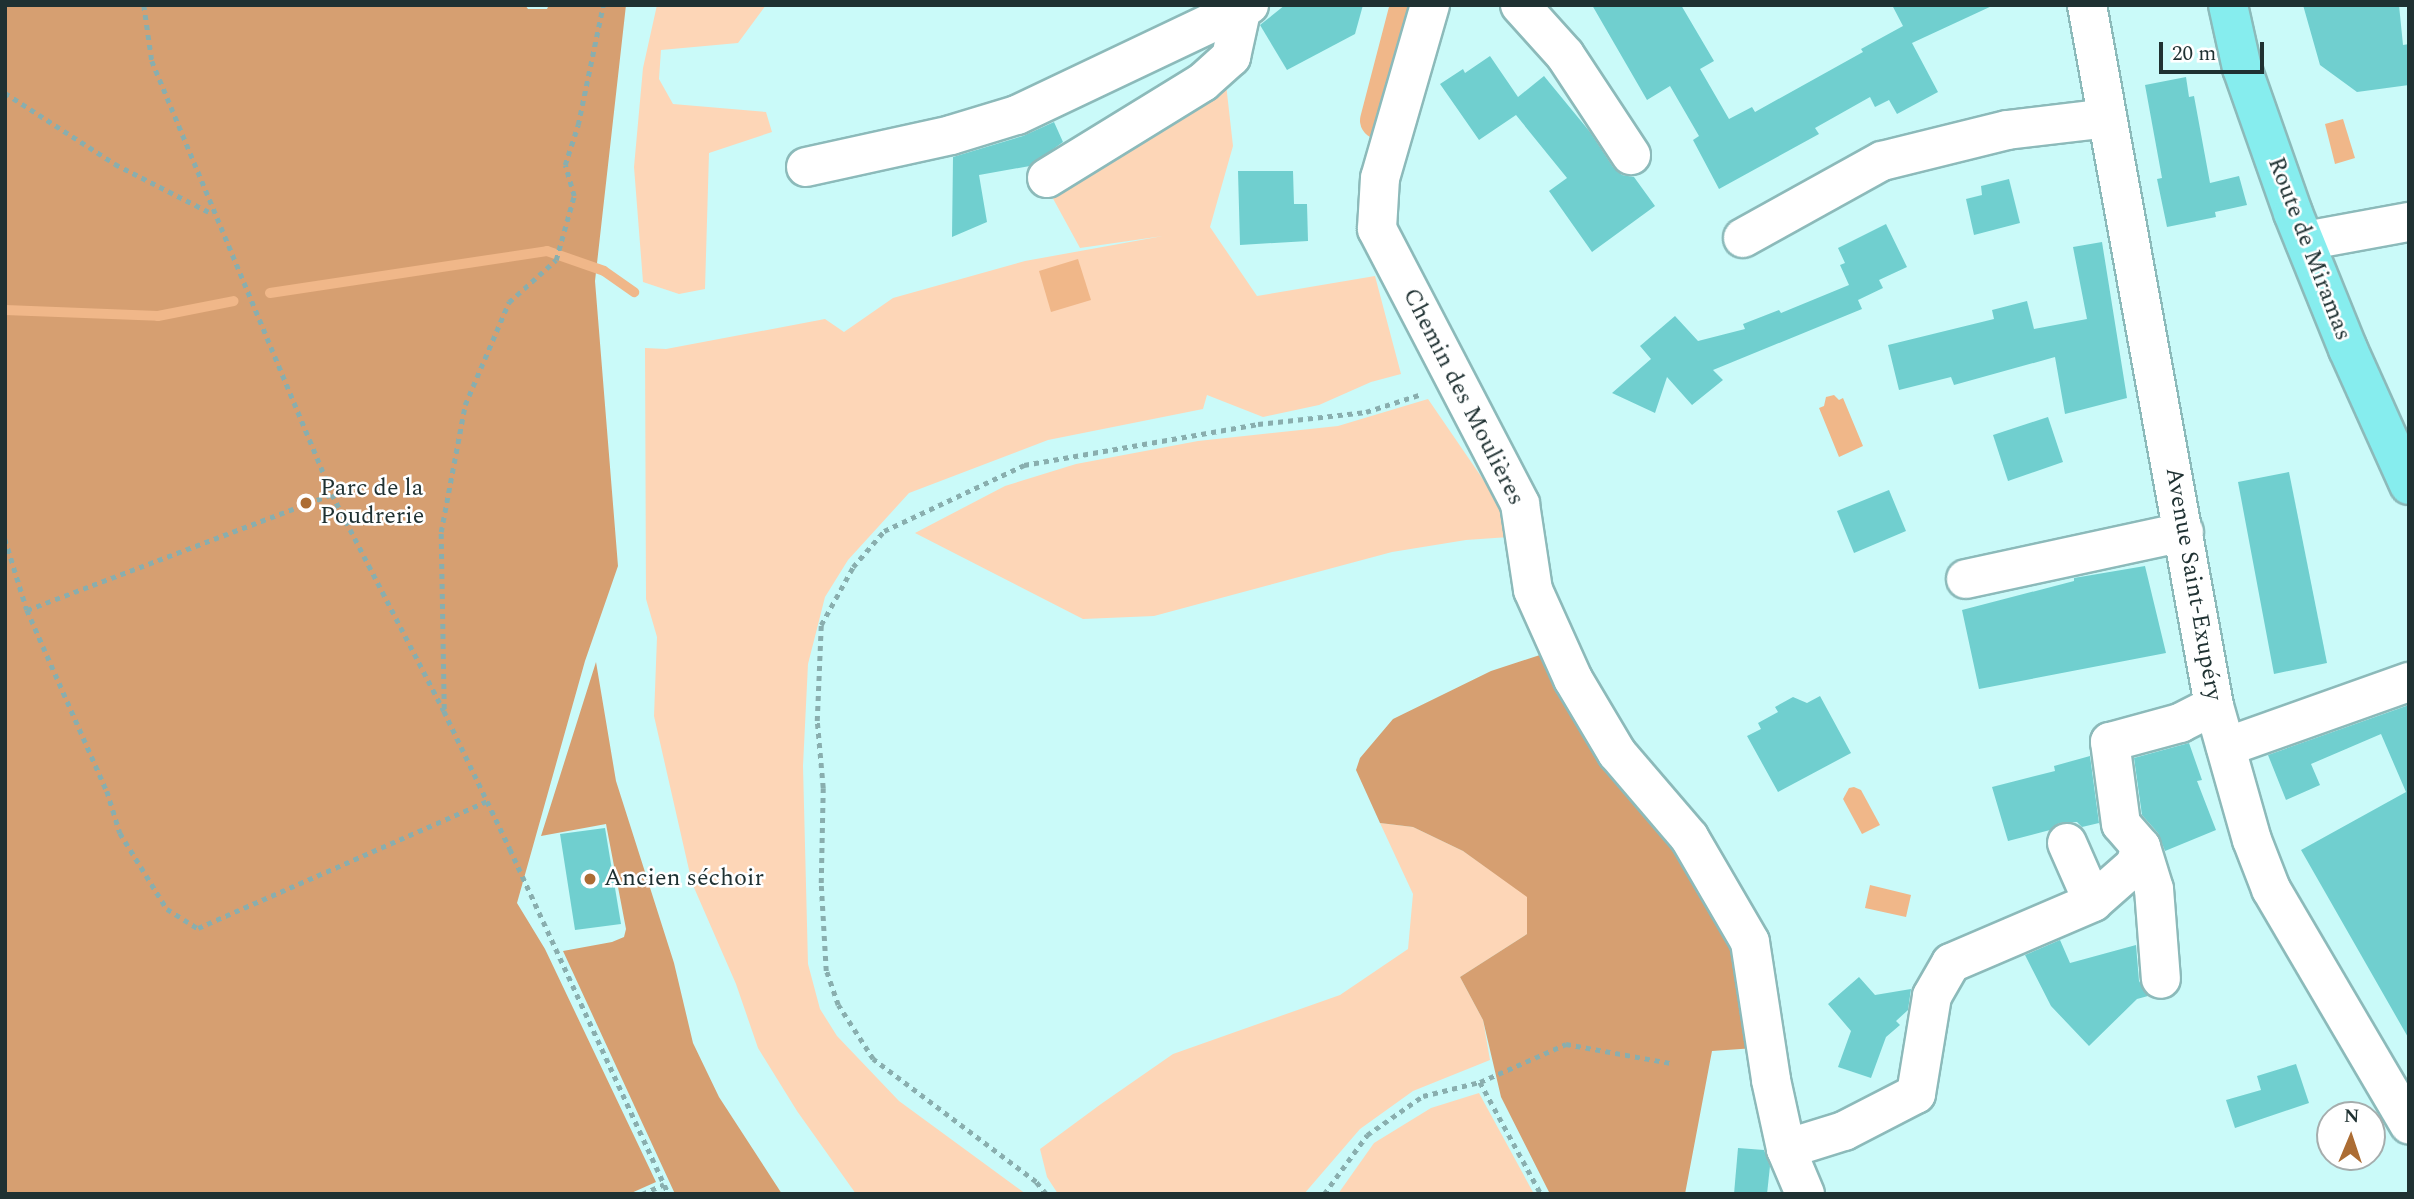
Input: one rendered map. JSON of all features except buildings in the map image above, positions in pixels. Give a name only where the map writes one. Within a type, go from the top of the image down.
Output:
[{"type":"main road","name":"Route de Miramas","points":[[2228,5],[2242,68],[2305,241],[2348,349],[2409,485]]},
{"type":"street","name":"Chemin des Moulières","points":[[1430,5],[1380,178],[1377,229],[1520,504],[1533,590],[1573,679],[1617,753],[1689,837],[1750,942],[1771,1080],[1786,1149],[1805,1194]]},
{"type":"street","points":[[1520,5],[1565,55],[1631,155]]},
{"type":"street","name":"Avenue Saint-Exupéry","points":[[2087,5],[2214,706],[2252,839],[2271,889],[2409,1124]]},
{"type":"street","points":[[806,167],[951,135],[1017,115],[1245,8]]},
{"type":"street","points":[[1048,178],[1203,82],[1231,57],[1245,8]]},
{"type":"street","points":[[1742,238],[1882,161],[2007,130],[2107,118]]},
{"type":"street","points":[[2305,241],[2409,222]]},
{"type":"street","points":[[1966,579],[2184,532]]},
{"type":"street","points":[[2226,747],[2409,682]]},
{"type":"street","points":[[2161,979],[2154,889],[2141,847],[2121,824],[2110,742],[2180,723],[2214,706]]},
{"type":"street","points":[[2067,843],[2093,902]]},
{"type":"street","points":[[1786,1149],[1844,1131],[1916,1094],[1932,996],[1951,963],[2093,902],[2135,865],[2141,847]]},
{"type":"path","points":[[144,5],[152,61],[332,494],[444,710],[669,1194]]},
{"type":"path","points":[[444,710],[440,532],[465,405],[509,302],[556,260],[574,196],[565,165],[578,125],[603,5]]},
{"type":"path","points":[[5,93],[115,164],[214,214]]},
{"type":"path","points":[[1046,1194],[1036,1182],[873,1059],[838,1005],[826,971],[821,883],[823,788],[817,721],[821,625],[853,567],[884,531],[1024,466],[1258,424],[1366,412],[1457,382]]},
{"type":"path","points":[[27,610],[332,494]]},
{"type":"path","points":[[5,539],[27,610],[107,792],[120,833],[167,909],[198,928],[487,801]]},
{"type":"path","points":[[1324,1194],[1367,1135],[1423,1096],[1480,1082],[1566,1044],[1671,1063]]},
{"type":"path","points":[[1480,1082],[1541,1194]]},
{"type":"path","points":[[642,1194],[664,1184]]},
{"type":"shaded area","name":"Parc de la Poudrerie","points":[[5,5],[525,5],[528,9],[547,9],[549,5],[626,5],[595,281],[618,566],[585,661],[517,903],[545,949],[656,1182],[629,1194],[5,1194]]},
{"type":"shaded area","points":[[657,5],[766,5],[738,43],[661,50],[659,79],[673,104],[766,112],[772,132],[709,153],[705,289],[679,294],[643,282],[634,167],[643,68]]},
{"type":"shaded area","points":[[1226,84],[1233,146],[1210,227],[1257,296],[1375,276],[1401,374],[1371,382],[1319,405],[1263,417],[1207,395],[1203,409],[1048,440],[909,493],[848,560],[825,597],[808,664],[803,766],[808,964],[820,1009],[837,1036],[899,1101],[1026,1194],[856,1194],[797,1111],[758,1048],[736,984],[692,883],[654,716],[657,637],[646,599],[645,348],[666,349],[825,319],[844,332],[893,298],[1025,261],[1163,236],[1080,248],[1050,193]]},
{"type":"shaded area","points":[[2343,119],[2355,158],[2335,164],[2325,124]]},
{"type":"shaded area","points":[[1078,259],[1091,300],[1051,312],[1039,271]]},
{"type":"shaded area","points":[[1834,395],[1839,400],[1843,398],[1863,446],[1839,457],[1819,408],[1824,406],[1826,397]]},
{"type":"shaded area","points":[[1428,399],[1502,507],[1509,537],[1466,540],[1392,552],[1154,616],[1083,619],[915,533],[1005,486],[1076,464],[1198,441],[1338,426]]},
{"type":"shaded area","points":[[1549,652],[1725,924],[1755,1004],[1755,1048],[1712,1051],[1685,1194],[1550,1194],[1501,1097],[1483,1020],[1460,977],[1527,934],[1527,897],[1463,851],[1413,827],[1380,823],[1356,770],[1360,758],[1393,719],[1491,671]]},
{"type":"shaded area","points":[[596,662],[616,781],[674,963],[693,1043],[719,1097],[782,1194],[675,1194],[563,951],[612,942],[624,937],[626,929],[606,824],[541,836]]},
{"type":"shaded area","points":[[1849,788],[1861,790],[1880,825],[1862,834],[1843,799]]},
{"type":"shaded area","points":[[1380,823],[1413,827],[1463,851],[1527,896],[1527,934],[1460,977],[1483,1020],[1490,1060],[1413,1091],[1360,1129],[1304,1194],[1058,1194],[1047,1177],[1040,1149],[1101,1104],[1173,1054],[1340,995],[1408,949],[1413,894]]},
{"type":"shaded area","points":[[1870,885],[1911,895],[1906,917],[1865,908]]},
{"type":"shaded area","points":[[1479,1093],[1534,1194],[1338,1194],[1374,1143],[1431,1108]]},
{"type":"waterway","points":[[1378,120],[1408,5]]},
{"type":"waterway","points":[[270,293],[547,251],[604,271],[634,292]]},
{"type":"waterway","points":[[5,310],[158,316],[234,301]]},
{"type":"place","name":"Parc de la Poudrerie","points":[[306,503]]},
{"type":"place","name":"Ancien séchoir","points":[[590,879]]}]
